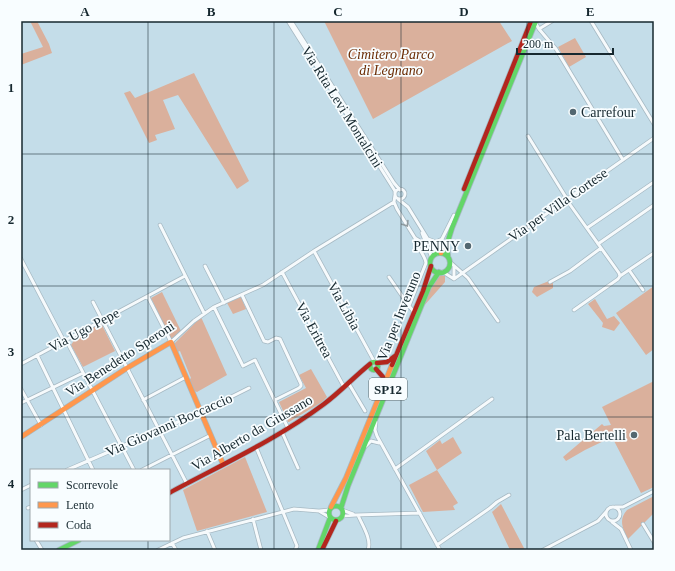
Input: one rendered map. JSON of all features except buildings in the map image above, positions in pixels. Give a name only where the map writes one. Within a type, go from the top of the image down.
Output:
[{"type":"main road","points":[[534,21],[452,228],[447,244],[448,256],[452,264],[441,272],[434,270],[431,266],[432,258],[439,253],[534,21]]},
{"type":"main road","points":[[439,253],[448,256]]},
{"type":"main road","name":"Via per Inveruno","points":[[330,509],[346,478],[414,312],[431,266]]},
{"type":"main road","name":"Via per Inveruno","points":[[342,509],[344,496],[429,287],[434,278],[441,272]]},
{"type":"main road","points":[[170,342],[223,464]]},
{"type":"main road","name":"Via Benedetto Speroni","points":[[21,438],[92,390],[170,342]]},
{"type":"main road","name":"Via Alberto da Giussano","points":[[170,492],[282,432],[324,404],[362,372],[374,365],[386,363],[392,360],[397,353]]},
{"type":"main road","points":[[374,365],[383,377],[381,392]]},
{"type":"main road","points":[[318,550],[329,517],[330,509],[337,506],[342,509],[342,516],[340,520],[336,521],[322,550]]},
{"type":"main road","points":[[329,517],[336,521]]},
{"type":"main road","points":[[59,550],[76,541]]},
{"type":"street","name":"Via Rita Levi Montalcini","points":[[290,21],[394,183],[400,190]]},
{"type":"street","name":"Via Rita Levi Montalcini","points":[[290,21],[395,192],[396,196],[408,207]]},
{"type":"street","points":[[534,21],[539,30],[552,44],[623,160]]},
{"type":"street","points":[[539,30],[552,21]]},
{"type":"street","points":[[591,21],[654,124]]},
{"type":"street","points":[[503,102],[530,44],[540,42],[552,44]]},
{"type":"street","points":[[528,136],[567,199],[620,276]]},
{"type":"street","name":"Via per Villa Cortese","points":[[454,279],[654,138]]},
{"type":"street","points":[[587,228],[654,182]]},
{"type":"street","points":[[396,196],[402,199],[405,195],[403,191],[396,191],[394,202],[397,210],[415,238],[426,260],[409,306]]},
{"type":"street","name":"Via Rita Levi Montalcini","points":[[405,195],[408,207],[428,239],[433,250],[439,253]]},
{"type":"street","name":"Via Benedetto Speroni","points":[[170,342],[214,307],[263,285],[314,251],[394,202]]},
{"type":"street","points":[[598,244],[654,206]]},
{"type":"street","points":[[428,239],[436,242],[442,239],[454,215]]},
{"type":"street","points":[[160,225],[204,314]]},
{"type":"street","name":"Via Rita Levi Montalcini","points":[[419,226],[432,258]]},
{"type":"street","points":[[415,238],[426,245],[421,247],[421,251]]},
{"type":"street","points":[[550,282],[570,271],[601,248]]},
{"type":"street","name":"Via Libia","points":[[314,251],[374,365]]},
{"type":"street","points":[[574,310],[654,253]]},
{"type":"street","points":[[21,259],[134,469]]},
{"type":"street","points":[[452,264],[463,273],[498,320]]},
{"type":"street","points":[[452,264],[454,279]]},
{"type":"street","points":[[206,266],[224,303]]},
{"type":"street","points":[[629,270],[643,290]]},
{"type":"street","name":"Via Eritrea","points":[[282,272],[347,386],[365,411]]},
{"type":"street","points":[[441,272],[454,279]]},
{"type":"street","name":"Via Ugo Pepe","points":[[21,364],[185,276]]},
{"type":"street","points":[[390,277],[414,312]]},
{"type":"street","points":[[242,295],[264,341],[268,342],[276,338],[280,339],[301,384],[299,388],[275,400]]},
{"type":"street","points":[[148,297],[170,342]]},
{"type":"street","points":[[93,302],[187,484]]},
{"type":"street","points":[[214,307],[242,366],[255,360],[288,428]]},
{"type":"street","points":[[37,355],[93,469]]},
{"type":"street","points":[[21,404],[83,373]]},
{"type":"street","points":[[143,400],[186,377]]},
{"type":"street","name":"Via Giovanni Boccaccio","points":[[69,469],[201,412],[249,388]]},
{"type":"street","points":[[21,389],[41,425]]},
{"type":"street","points":[[395,469],[492,399]]},
{"type":"street","points":[[379,409],[375,430],[381,444],[440,550]]},
{"type":"street","points":[[282,432],[298,468]]},
{"type":"street","points":[[144,469],[210,435]]},
{"type":"street","points":[[362,451],[371,441],[381,444]]},
{"type":"street","points":[[256,447],[297,546],[295,550]]},
{"type":"street","points":[[21,490],[30,486]]},
{"type":"street","points":[[543,550],[598,521],[608,508],[627,505],[654,491]]},
{"type":"street","points":[[437,545],[509,495]]},
{"type":"street","points":[[598,521],[616,521],[627,505]]},
{"type":"street","points":[[615,507],[619,510],[621,529],[631,550]]},
{"type":"street","points":[[158,550],[183,538],[294,509],[319,511],[330,509]]},
{"type":"street","points":[[342,509],[356,515],[370,543],[368,550]]},
{"type":"street","points":[[319,511],[329,517]]},
{"type":"street","points":[[606,512],[606,517],[621,529]]},
{"type":"street","points":[[342,516],[420,513]]},
{"type":"street","points":[[253,519],[261,550]]},
{"type":"street","points":[[643,524],[654,542]]},
{"type":"street","points":[[207,531],[215,550]]},
{"type":"street","points":[[37,541],[42,550]]},
{"type":"street","points":[[172,543],[176,550]]},
{"type":"green space","points":[[30,21],[37,21],[52,53],[21,65],[21,54],[43,47]]},
{"type":"green space","name":"Cimitero Parco di Legnano","points":[[324,21],[499,21],[512,41],[373,119]]},
{"type":"green space","points":[[575,38],[586,57],[569,67],[558,47]]},
{"type":"green space","points":[[194,73],[249,181],[237,189],[178,95],[163,100],[175,129],[155,135],[157,140],[149,143],[124,93],[130,91],[135,98]]},
{"type":"green space","points":[[440,275],[445,276],[445,282],[422,308],[431,287]]},
{"type":"green space","points":[[549,281],[553,283],[553,288],[537,297],[532,292],[534,287]]},
{"type":"green space","points":[[654,286],[654,349],[646,355],[616,313]]},
{"type":"green space","points":[[162,292],[181,331],[171,339],[151,298]]},
{"type":"green space","points":[[241,297],[246,309],[233,314],[227,303]]},
{"type":"green space","points":[[595,299],[607,319],[614,316],[620,323],[614,331],[602,327],[603,323],[588,304]]},
{"type":"green space","points":[[201,317],[227,375],[197,392],[194,391],[189,380],[191,378],[180,351],[177,352],[174,344]]},
{"type":"green space","points":[[100,324],[102,325],[115,351],[83,367],[71,345],[73,338]]},
{"type":"green space","points":[[311,369],[327,397],[322,402],[288,422],[279,402],[306,388],[299,375]]},
{"type":"green space","name":"Pala Bertelli","points":[[654,381],[654,487],[641,493],[612,437],[566,461],[563,457],[602,424],[604,426],[611,425],[602,407]]},
{"type":"green space","points":[[453,437],[462,453],[437,470],[426,451],[440,440],[442,444]]},
{"type":"green space","points":[[245,457],[267,512],[197,531],[183,490]]},
{"type":"green space","points":[[437,470],[458,503],[453,506],[455,510],[423,512],[409,485]]},
{"type":"green space","points":[[654,496],[654,513],[628,539],[622,524],[624,514],[627,510]]},
{"type":"green space","points":[[501,504],[525,550],[510,550],[492,512]]},
{"type":"traffic: fast","points":[[448,256],[447,244],[452,228],[536,21]]},
{"type":"traffic: fast","points":[[440,253],[447,256],[450,263],[447,270],[440,273],[433,270],[430,263],[433,256],[440,253]]},
{"type":"traffic: fast","points":[[341,508],[348,486],[429,287],[439,272]]},
{"type":"traffic: fast","points":[[372,362],[376,362],[378,366],[376,370],[372,370],[370,368],[370,364],[372,362]]},
{"type":"traffic: fast","points":[[333,506],[339,506],[343,510],[343,513],[343,516],[339,520],[333,520],[329,516],[329,510],[333,506]]},
{"type":"traffic: fast","points":[[318,550],[330,518]]},
{"type":"traffic: fast","points":[[59,550],[77,541]]},
{"type":"traffic: slow","points":[[441,253],[444,244]]},
{"type":"traffic: slow","points":[[21,437],[127,368],[171,342],[223,464]]},
{"type":"traffic: slow","points":[[331,507],[346,478],[392,365]]},
{"type":"traffic: jam","points":[[464,189],[531,21]]},
{"type":"traffic: jam","points":[[392,365],[423,291],[431,266]]},
{"type":"traffic: jam","points":[[377,363],[387,362],[395,356]]},
{"type":"traffic: jam","points":[[170,492],[268,441],[306,417],[330,399],[370,364]]},
{"type":"traffic: jam","points":[[376,369],[383,377],[382,387]]},
{"type":"traffic: jam","points":[[322,550],[336,521]]},
{"type":"place","name":"Carrefour","points":[[573,112]]},
{"type":"place","name":"PENNY","points":[[468,246]]},
{"type":"place","name":"Pala Bertelli","points":[[634,435]]}]
